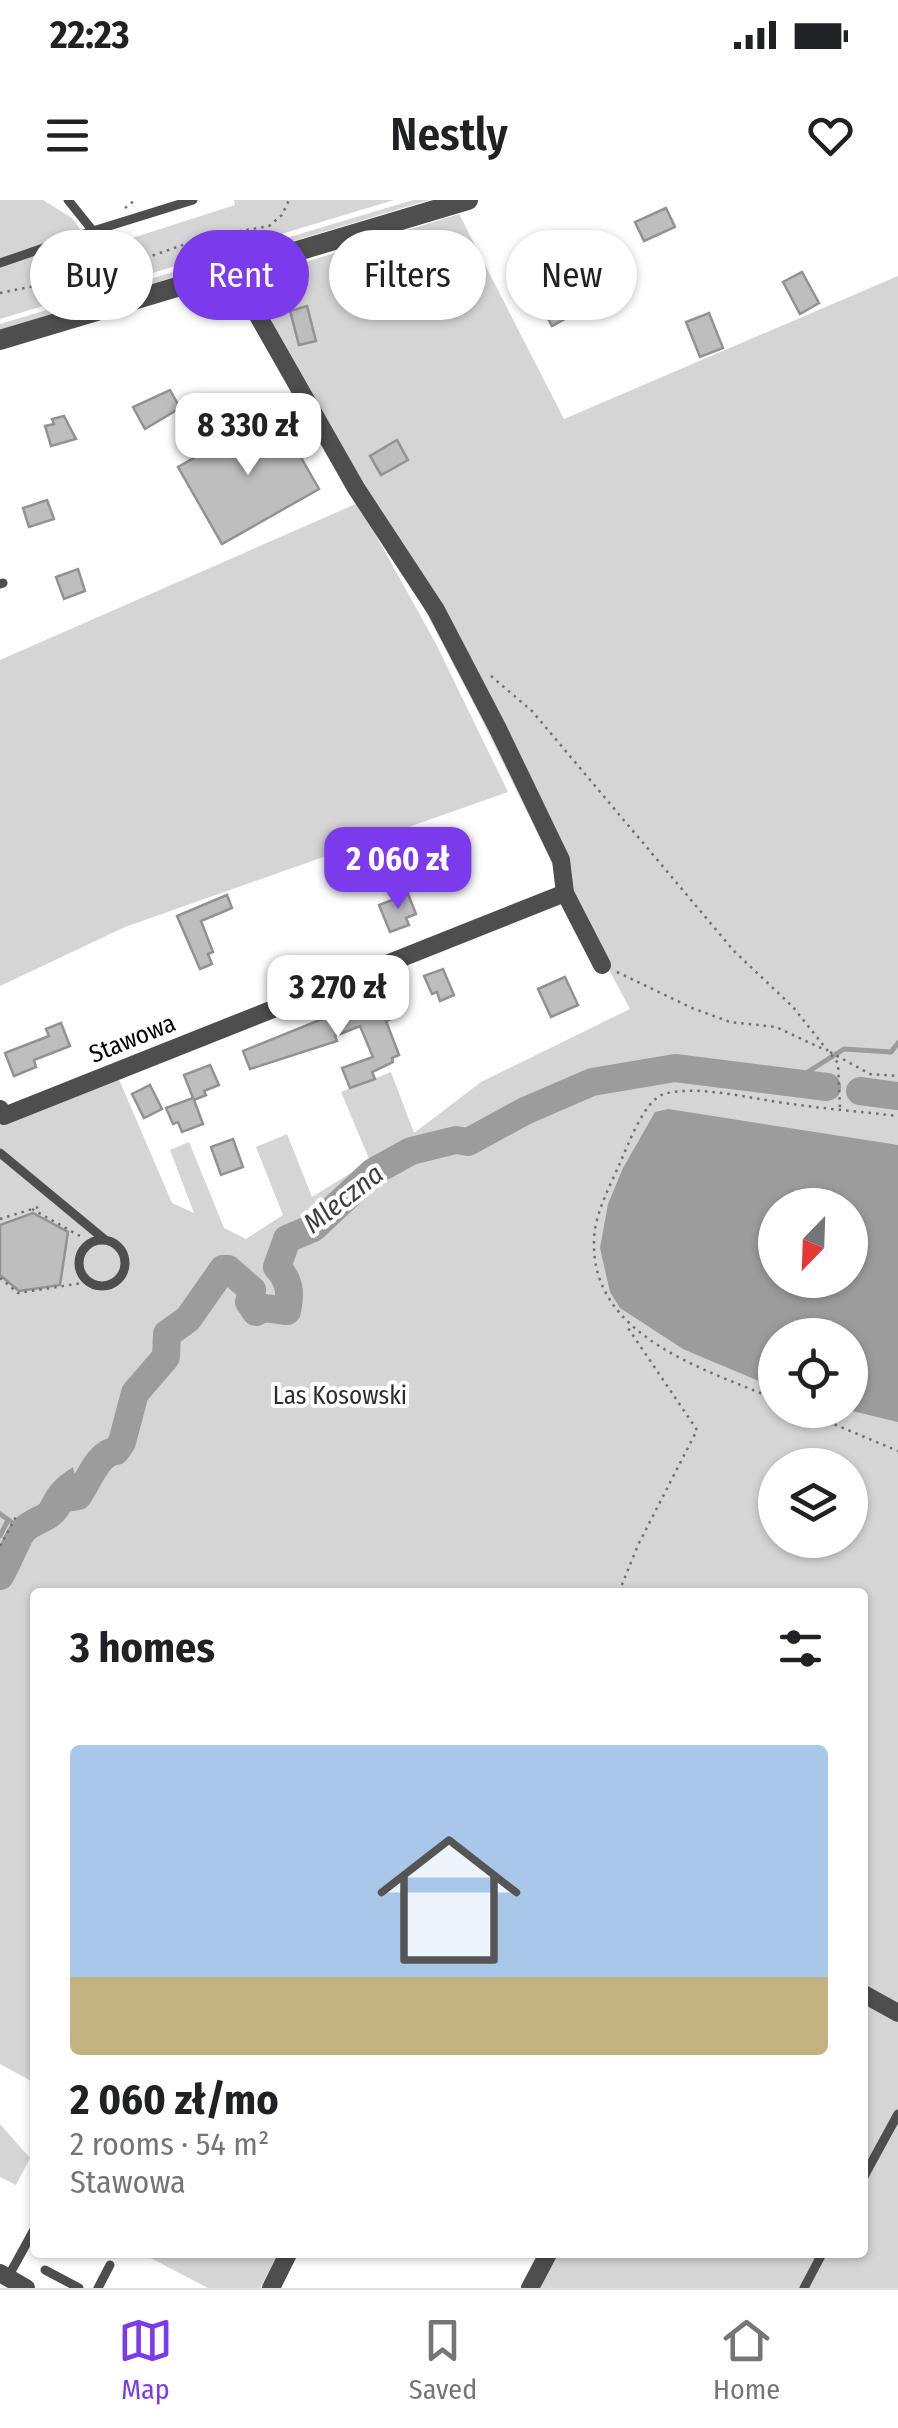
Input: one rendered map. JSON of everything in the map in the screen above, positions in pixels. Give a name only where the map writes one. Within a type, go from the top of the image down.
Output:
[{"type":"street","points":[[309,245],[437,204],[468,200]]},
{"type":"street","points":[[0,340],[173,288]]},
{"type":"street","points":[[260,320],[356,488],[436,610],[561,860],[565,893],[602,964]]},
{"type":"street","name":"Stawowa","points":[[1,1115],[565,893]]},
{"type":"street","points":[[868,1997],[898,2013]]},
{"type":"street","points":[[271,2288],[286,2258]]},
{"type":"street","points":[[530,2288],[546,2258]]},
{"type":"street","points":[[4,2275],[26,2288]]},
{"type":"lane","points":[[68,200],[92,230]]},
{"type":"lane","points":[[96,230],[193,200]]},
{"type":"lane","points":[[0,263],[30,253]]},
{"type":"lane","points":[[0,1153],[121,1249],[124,1271],[107,1286],[89,1282],[81,1274],[78,1260],[90,1242],[104,1239]]},
{"type":"lane","points":[[868,2169],[898,2114]]},
{"type":"lane","points":[[4,2275],[30,2236]]},
{"type":"lane","points":[[804,2288],[820,2258]]},
{"type":"lane","points":[[98,2288],[110,2265]]},
{"type":"lane","points":[[45,2270],[78,2288]]},
{"type":"path","points":[[0,292],[105,272],[206,237],[269,226],[282,215],[289,200]]},
{"type":"path","points":[[480,668],[532,711],[734,951],[793,1007],[838,1064],[840,1109]]},
{"type":"path","points":[[602,964],[692,1008],[730,1022],[776,1026],[870,1074],[898,1076]]},
{"type":"path","points":[[621,1588],[638,1545],[697,1430],[606,1299],[594,1242],[610,1186],[652,1102],[660,1095],[679,1092],[898,1116]]},
{"type":"path","points":[[0,1219],[58,1201]]},
{"type":"path","points":[[32,1209],[90,1242]]},
{"type":"path","points":[[0,1278],[18,1293],[89,1282]]},
{"type":"path","points":[[0,1287],[8,1285]]},
{"type":"path","points":[[625,1323],[675,1355],[758,1392]]},
{"type":"path","points":[[844,1428],[898,1450]]},
{"type":"path","points":[[0,1546],[17,1515]]},
{"type":"green space","points":[[0,200],[43,200],[72,218],[81,230],[30,230],[30,310],[0,319]]},
{"type":"green space","points":[[234,200],[394,200],[295,230],[173,230],[173,267],[153,273],[153,231],[235,205]]},
{"type":"green space","points":[[413,200],[429,200],[309,236],[309,231]]},
{"type":"green space","points":[[459,214],[467,230],[408,230]]},
{"type":"green space","name":"Las Kosowski","points":[[329,255],[329,320],[486,320],[486,267],[506,306],[506,320],[513,320],[564,419],[898,276],[898,2288],[536,2288],[551,2258],[868,2258],[868,1588],[30,1588],[30,2080],[0,2064],[0,1125],[118,1077],[172,1203],[194,1213],[170,1150],[189,1142],[224,1228],[246,1239],[283,1215],[256,1147],[287,1134],[312,1197],[370,1161],[341,1092],[391,1072],[414,1133],[481,1082],[630,1009],[270,320],[309,320],[309,261]]},
{"type":"green space","points":[[173,272],[173,278],[153,284],[153,278]]},
{"type":"green space","points":[[30,315],[33,320],[0,330],[0,324]]},
{"type":"green space","points":[[358,503],[436,644],[508,792],[125,927],[0,986],[0,660]]},
{"type":"green space","points":[[0,2124],[30,2158],[16,2185],[0,2177]]},
{"type":"green space","points":[[151,2258],[276,2258],[260,2288],[208,2288]]},
{"type":"shaded area","points":[[668,1109],[898,1145],[898,1422],[868,1415],[868,1318],[758,1318],[758,1381],[683,1349],[620,1308],[610,1292],[600,1248],[608,1204],[623,1168],[655,1112]]},
{"type":"shaded area","points":[[73,1467],[75,1476],[59,1509],[32,1533],[18,1556],[10,1552],[15,1538],[12,1531],[19,1519],[30,1519],[51,1485]]},
{"type":"building","points":[[666,208],[675,227],[644,241],[635,222]]},
{"type":"building","points":[[802,272],[819,303],[800,314],[783,282]]},
{"type":"building","points":[[709,313],[723,348],[700,357],[686,322]]},
{"type":"building","points":[[309,314],[316,341],[299,345],[292,320],[309,320]]},
{"type":"building","points":[[170,390],[180,408],[145,429],[133,407]]},
{"type":"building","points":[[275,412],[319,489],[222,544],[178,467]]},
{"type":"building","points":[[64,416],[76,439],[51,446],[45,426]]},
{"type":"building","points":[[397,440],[408,460],[381,475],[370,456]]},
{"type":"building","points":[[47,500],[54,519],[29,527],[23,508]]},
{"type":"building","points":[[78,569],[85,591],[64,599],[56,577]]},
{"type":"building","points":[[408,894],[416,914],[406,918],[409,925],[390,932],[379,905]]},
{"type":"building","points":[[227,895],[232,908],[201,921],[213,952],[208,954],[212,964],[200,969],[177,916]]},
{"type":"building","points":[[443,969],[454,995],[440,1001],[424,976]]},
{"type":"building","points":[[565,977],[578,1005],[551,1017],[538,989]]},
{"type":"building","points":[[392,990],[400,1008],[394,1011],[396,1017],[386,1021],[399,1055],[372,1072],[375,1079],[350,1088],[342,1068],[373,1057],[360,1026],[335,1036],[337,1041],[250,1069],[243,1051],[342,1011],[345,1017],[374,1006],[371,999]]},
{"type":"building","points":[[61,1023],[70,1046],[34,1060],[36,1067],[14,1076],[5,1053],[49,1036],[46,1029]]},
{"type":"building","points":[[210,1065],[219,1085],[194,1100],[203,1124],[182,1132],[178,1122],[173,1124],[166,1108],[193,1098],[184,1075]]},
{"type":"building","points":[[150,1085],[162,1109],[144,1118],[132,1094]]},
{"type":"building","points":[[233,1139],[243,1167],[221,1175],[211,1147]]},
{"type":"building","points":[[33,1213],[68,1232],[60,1285],[19,1291],[0,1275],[0,1225]]},
{"type":"waterway","points":[[792,1082],[844,1049],[891,1052],[898,1043]]},
{"type":"waterway","name":"Mleczna","points":[[0,1576],[23,1531],[53,1512],[61,1499],[78,1496],[99,1461],[116,1451],[135,1393],[166,1357],[167,1334],[188,1319],[223,1269],[252,1290],[249,1302],[256,1312],[264,1308],[287,1311],[288,1288],[277,1267],[287,1239],[313,1228],[373,1172],[411,1151],[456,1140],[468,1142],[525,1111],[592,1082],[675,1068],[827,1087]]},
{"type":"waterway","name":"Mleczna","points":[[860,1091],[898,1096]]},
{"type":"waterway","points":[[0,1514],[21,1529]]},
{"type":"waterway","points":[[0,1536],[8,1520]]}]
